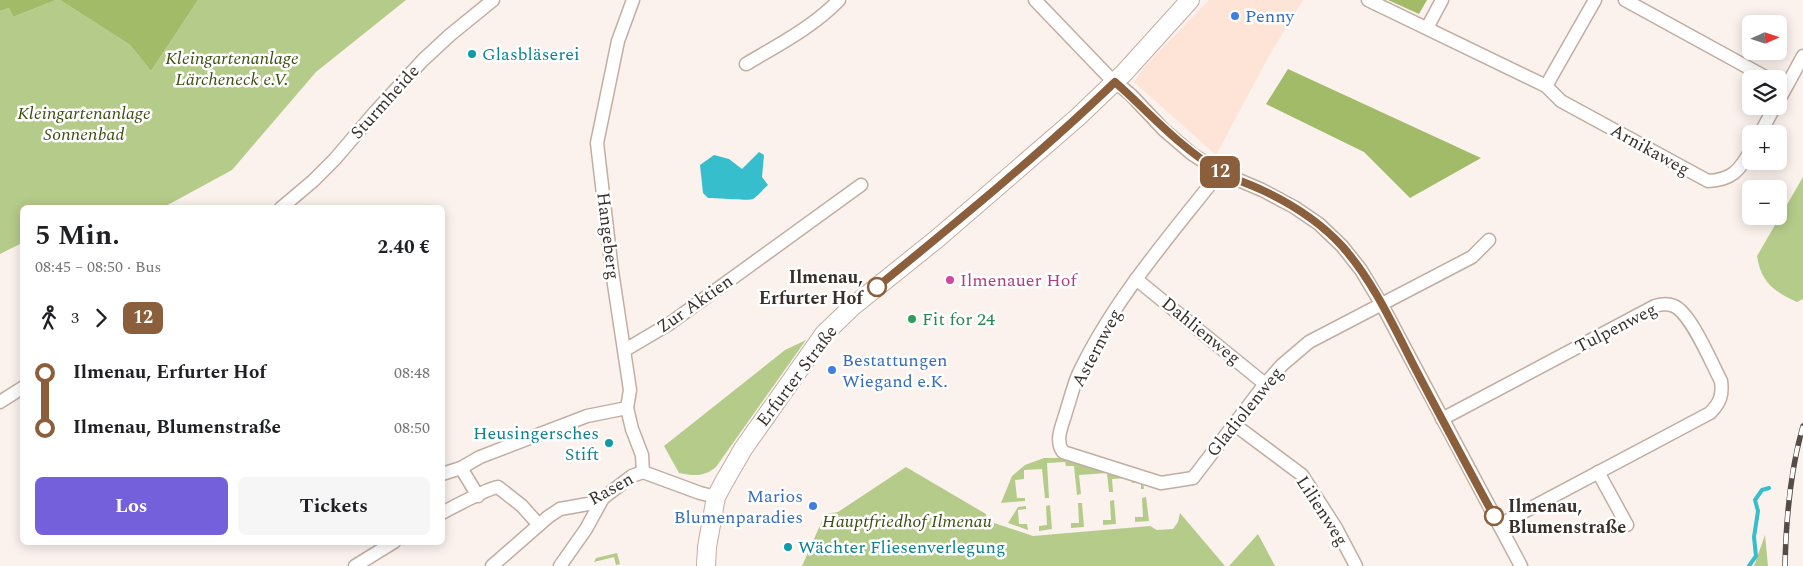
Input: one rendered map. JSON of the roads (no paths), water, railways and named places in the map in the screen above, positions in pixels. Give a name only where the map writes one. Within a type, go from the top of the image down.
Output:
[{"type":"main road","name":"Erfurter Straße","points":[[706,566],[707,547],[716,497],[742,450],[824,334],[852,307],[938,238],[1078,117],[1115,82],[1190,0]]},
{"type":"street","name":"Sturmheide","points":[[285,205],[335,159],[423,60],[493,0]]},
{"type":"street","name":"Hangeberg","points":[[632,0],[618,41],[597,143],[612,271],[630,390],[627,408],[632,429],[642,455],[643,472]]},
{"type":"street","points":[[746,64],[804,29],[829,10],[838,0]]},
{"type":"street","points":[[1035,0],[1115,82],[1131,95],[1164,130],[1192,154],[1220,172],[1262,190],[1294,207],[1318,224],[1342,246],[1361,270],[1382,305],[1520,566]]},
{"type":"street","name":"Arnikaweg","points":[[1368,0],[1546,86],[1561,101],[1708,181],[1719,181],[1731,177],[1742,166]]},
{"type":"street","points":[[1426,28],[1442,0]]},
{"type":"street","points":[[1546,86],[1595,0]]},
{"type":"street","points":[[1625,0],[1753,70]]},
{"type":"street","points":[[1787,79],[1803,56]]},
{"type":"street","name":"Asternweg","points":[[1161,483],[1063,452],[1060,447],[1060,434],[1078,376],[1105,328],[1136,279],[1220,172]]},
{"type":"street","name":"Zur Aktien","points":[[625,350],[669,324],[861,185]]},
{"type":"street","name":"Gladiolenweg","points":[[1161,483],[1193,478],[1265,384],[1282,365],[1309,342],[1472,257],[1489,240]]},
{"type":"street","name":"Dahlienweg","points":[[1136,279],[1265,384]]},
{"type":"street","name":"Tulpenweg","points":[[1442,419],[1655,306],[1664,304],[1675,306],[1688,317],[1721,381],[1721,399],[1717,406],[1710,413],[1499,525]]},
{"type":"street","points":[[0,402],[20,389]]},
{"type":"street","points":[[445,473],[460,468],[480,457],[587,416],[627,408]]},
{"type":"street","name":"Lilienweg","points":[[1235,424],[1302,475],[1336,528],[1356,566]]},
{"type":"street","points":[[460,468],[478,496]]},
{"type":"street","name":"Rasen","points":[[492,566],[560,509],[588,504],[603,498],[632,476],[643,472],[716,497]]},
{"type":"street","points":[[1598,472],[1628,525]]},
{"type":"street","points":[[445,511],[454,505],[478,496],[494,487],[498,487],[522,506],[539,525]]},
{"type":"street","points":[[560,566],[586,529],[603,498]]},
{"type":"street","points":[[355,566],[389,545]]},
{"type":"water","points":[[759,152],[764,155],[762,177],[768,185],[755,198],[746,200],[708,198],[703,193],[700,165],[714,155],[729,159],[742,169]]},
{"type":"waterway","points":[[1749,566],[1756,556],[1754,537],[1758,511],[1755,500],[1762,490],[1769,488]]},
{"type":"railway","points":[[1785,566],[1790,496],[1795,460],[1803,426]]},
{"type":"place","name":"Penny","points":[[1235,16]]},
{"type":"place","name":"Glasbläserei","points":[[472,54]]},
{"type":"place","name":"Ilmenauer Hof","points":[[950,280]]},
{"type":"place","name":"Ilmenau, Erfurter Hof","points":[[877,287]]},
{"type":"place","name":"Fit for 24","points":[[912,319]]},
{"type":"place","name":"Bestattungen Wiegand e.K.","points":[[832,370]]},
{"type":"place","name":"Heusingersches Stift","points":[[609,443]]},
{"type":"place","name":"Marios Blumenparadies","points":[[813,506]]},
{"type":"place","name":"Ilmenau, Blumenstraße","points":[[1494,516]]},
{"type":"place","name":"Wächter Fliesenverlegung","points":[[788,547]]},
{"type":"park label","name":"Kleingartenanlage Lärcheneck e.V.","points":[[232,68]]},
{"type":"park label","name":"Kleingartenanlage Sonnenbad","points":[[84,123]]},
{"type":"park label","name":"Hauptfriedhof Ilmenau","points":[[907,521]]}]
